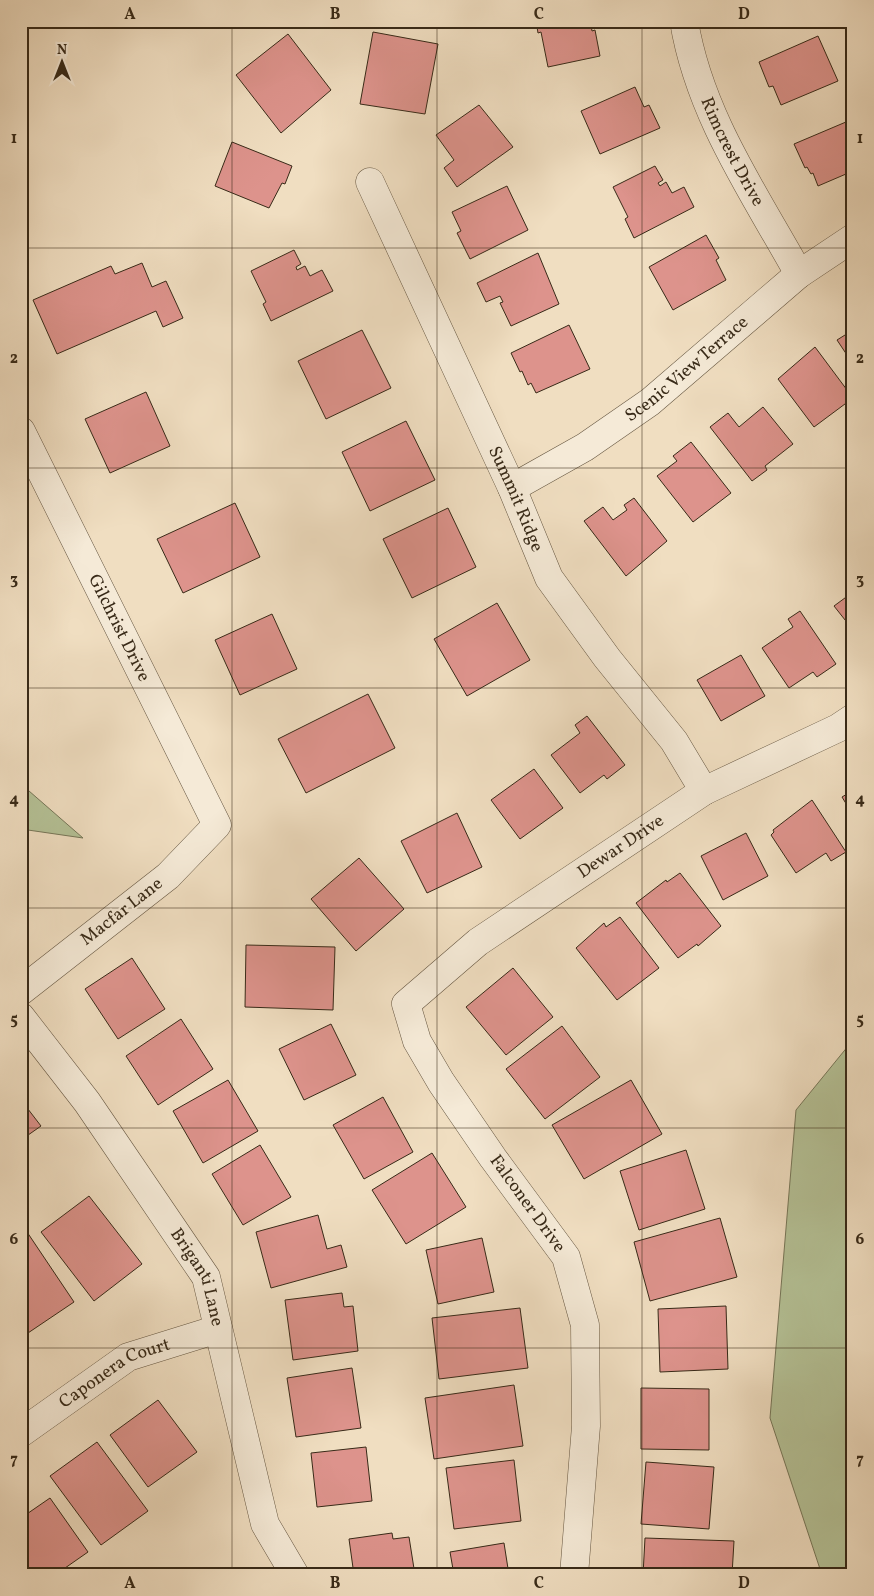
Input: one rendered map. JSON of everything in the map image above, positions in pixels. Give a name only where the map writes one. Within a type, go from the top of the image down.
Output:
[{"type":"street","name":"Rimcrest Drive","points":[[684,21],[688,49],[714,123],[799,274]]},
{"type":"street","name":"Summit Ridge","points":[[370,182],[512,488],[549,578],[607,658],[674,741],[704,791]]},
{"type":"street","name":"Scenic View Terrace","points":[[512,488],[585,447],[650,402],[799,274],[853,238]]},
{"type":"street","name":"Gilchrist Drive","points":[[21,431],[217,825]]},
{"type":"street","name":"Dewar Drive","points":[[406,1004],[478,942],[704,791],[838,728],[853,718]]},
{"type":"street","name":"Macfar Lane","points":[[21,991],[168,876],[217,825]]},
{"type":"street","name":"Falconer Drive","points":[[406,1004],[417,1041],[441,1082],[493,1158],[566,1257],[585,1326],[586,1426],[574,1575]]},
{"type":"street","name":"Briganti Lane","points":[[21,1017],[87,1102],[206,1277],[265,1524],[295,1575]]},
{"type":"street","name":"Caponera Court","points":[[21,1433],[128,1357],[218,1329]]},
{"type":"green space","points":[[21,784],[83,838],[21,829]]},
{"type":"green space","points":[[853,1040],[853,1575],[822,1575],[770,1418],[796,1110]]},
{"type":"building","points":[[536,21],[605,21],[591,25],[592,31],[595,30],[600,56],[548,67],[541,32],[538,33]]},
{"type":"building","points":[[373,32],[438,44],[425,114],[360,104]]},
{"type":"building","points":[[288,34],[331,90],[281,133],[236,75]]},
{"type":"building","points":[[818,36],[838,81],[781,105],[773,86],[769,87],[759,62]]},
{"type":"building","points":[[635,87],[644,107],[649,105],[660,128],[600,154],[581,111]]},
{"type":"building","points":[[479,105],[513,147],[457,187],[444,168],[454,160],[436,135]]},
{"type":"building","points":[[853,119],[853,171],[818,186],[813,173],[811,174],[807,167],[805,168],[794,144]]},
{"type":"building","points":[[232,142],[292,166],[285,184],[282,183],[269,208],[215,186]]},
{"type":"building","points":[[655,166],[663,180],[658,183],[660,186],[666,182],[672,193],[684,187],[694,207],[634,238],[625,219],[628,217],[613,187]]},
{"type":"building","points":[[507,186],[528,230],[470,259],[457,233],[461,231],[452,212]]},
{"type":"building","points":[[706,235],[719,258],[716,260],[726,280],[673,310],[649,267]]},
{"type":"building","points":[[294,250],[301,264],[296,267],[297,270],[305,266],[310,276],[322,270],[333,291],[271,321],[263,304],[266,302],[251,271]]},
{"type":"building","points":[[538,253],[559,304],[511,326],[500,303],[503,302],[500,296],[486,302],[477,283]]},
{"type":"building","points":[[142,263],[152,287],[166,281],[183,318],[163,327],[156,311],[57,354],[33,300],[111,266],[115,274]]},
{"type":"building","points":[[569,325],[590,369],[536,393],[531,383],[528,385],[511,353]]},
{"type":"building","points":[[362,330],[391,388],[326,419],[298,361]]},
{"type":"building","points":[[853,330],[853,364],[837,340]]},
{"type":"building","points":[[815,347],[853,398],[814,427],[778,379]]},
{"type":"building","points":[[146,392],[170,446],[110,473],[85,419]]},
{"type":"building","points":[[763,407],[793,444],[765,466],[767,470],[752,481],[710,427],[728,413],[739,427]]},
{"type":"building","points":[[406,421],[435,480],[370,511],[342,452]]},
{"type":"building","points":[[691,442],[731,493],[693,522],[657,476],[677,461],[673,456]]},
{"type":"building","points":[[634,498],[667,541],[626,576],[584,521],[603,507],[613,520],[627,510],[624,505]]},
{"type":"building","points":[[235,503],[260,557],[183,593],[157,539]]},
{"type":"building","points":[[448,508],[476,567],[412,598],[383,539]]},
{"type":"building","points":[[853,592],[853,630],[834,606]]},
{"type":"building","points":[[497,603],[530,660],[467,696],[434,639]]},
{"type":"building","points":[[800,611],[836,664],[817,677],[813,672],[789,688],[762,648],[793,627],[788,619]]},
{"type":"building","points":[[272,614],[297,669],[240,695],[215,640]]},
{"type":"building","points":[[741,655],[765,696],[721,721],[697,680]]},
{"type":"building","points":[[368,694],[395,748],[306,793],[278,739]]},
{"type":"building","points":[[587,716],[625,765],[607,779],[604,775],[580,793],[551,755],[580,733],[575,725]]},
{"type":"building","points":[[534,769],[563,808],[520,839],[491,800]]},
{"type":"building","points":[[853,787],[853,815],[842,797],[852,791],[850,789]]},
{"type":"building","points":[[812,800],[846,852],[831,861],[826,853],[796,873],[771,835],[774,832],[773,830]]},
{"type":"building","points":[[457,813],[482,867],[427,893],[401,841]]},
{"type":"building","points":[[746,833],[768,876],[723,900],[701,856]]},
{"type":"building","points":[[359,858],[404,909],[356,951],[311,899]]},
{"type":"building","points":[[680,873],[721,926],[698,946],[697,944],[678,958],[636,903],[666,880],[667,882]]},
{"type":"building","points":[[620,917],[659,968],[617,1000],[576,948],[604,923],[606,927]]},
{"type":"building","points":[[246,945],[335,947],[333,1010],[245,1007]]},
{"type":"building","points":[[132,958],[165,1009],[118,1039],[85,989]]},
{"type":"building","points":[[513,968],[553,1017],[506,1055],[466,1007]]},
{"type":"building","points":[[181,1019],[213,1069],[158,1105],[126,1056]]},
{"type":"building","points":[[331,1024],[356,1075],[304,1100],[279,1049]]},
{"type":"building","points":[[562,1026],[600,1077],[545,1119],[506,1069]]},
{"type":"building","points":[[228,1080],[258,1131],[203,1163],[173,1111]]},
{"type":"building","points":[[631,1080],[662,1134],[584,1179],[552,1125]]},
{"type":"building","points":[[383,1097],[413,1152],[364,1179],[333,1125]]},
{"type":"building","points":[[21,1100],[41,1126],[21,1140]]},
{"type":"building","points":[[260,1145],[291,1197],[243,1225],[212,1174]]},
{"type":"building","points":[[686,1150],[705,1209],[639,1230],[620,1171]]},
{"type":"building","points":[[432,1153],[466,1207],[406,1244],[372,1190]]},
{"type":"building","points":[[89,1196],[142,1264],[94,1301],[41,1232]]},
{"type":"building","points":[[318,1215],[327,1249],[341,1245],[347,1267],[271,1288],[256,1232]]},
{"type":"building","points":[[720,1218],[737,1277],[650,1301],[634,1242]]},
{"type":"building","points":[[27,1232],[74,1302],[25,1335],[21,1331],[21,1236]]},
{"type":"building","points":[[482,1238],[494,1292],[438,1304],[426,1250]]},
{"type":"building","points":[[342,1293],[344,1307],[353,1306],[358,1351],[293,1360],[285,1300]]},
{"type":"building","points":[[726,1306],[728,1369],[660,1372],[658,1309]]},
{"type":"building","points":[[520,1308],[528,1368],[439,1379],[432,1318]]},
{"type":"building","points":[[352,1368],[361,1428],[296,1437],[287,1378]]},
{"type":"building","points":[[514,1385],[523,1446],[434,1459],[425,1398]]},
{"type":"building","points":[[641,1388],[709,1389],[709,1450],[641,1449]]},
{"type":"building","points":[[158,1400],[197,1452],[148,1487],[110,1435]]},
{"type":"building","points":[[97,1442],[148,1511],[101,1545],[50,1476]]},
{"type":"building","points":[[366,1447],[372,1501],[317,1507],[311,1453]]},
{"type":"building","points":[[514,1460],[521,1521],[454,1529],[446,1468]]},
{"type":"building","points":[[646,1462],[714,1467],[709,1529],[641,1524]]},
{"type":"building","points":[[50,1498],[88,1552],[55,1575],[29,1575],[21,1563],[21,1518]]},
{"type":"building","points":[[392,1533],[393,1539],[409,1537],[415,1575],[354,1575],[349,1539]]},
{"type":"building","points":[[645,1538],[734,1541],[732,1575],[643,1575]]},
{"type":"building","points":[[504,1543],[509,1575],[454,1575],[450,1552]]}]
